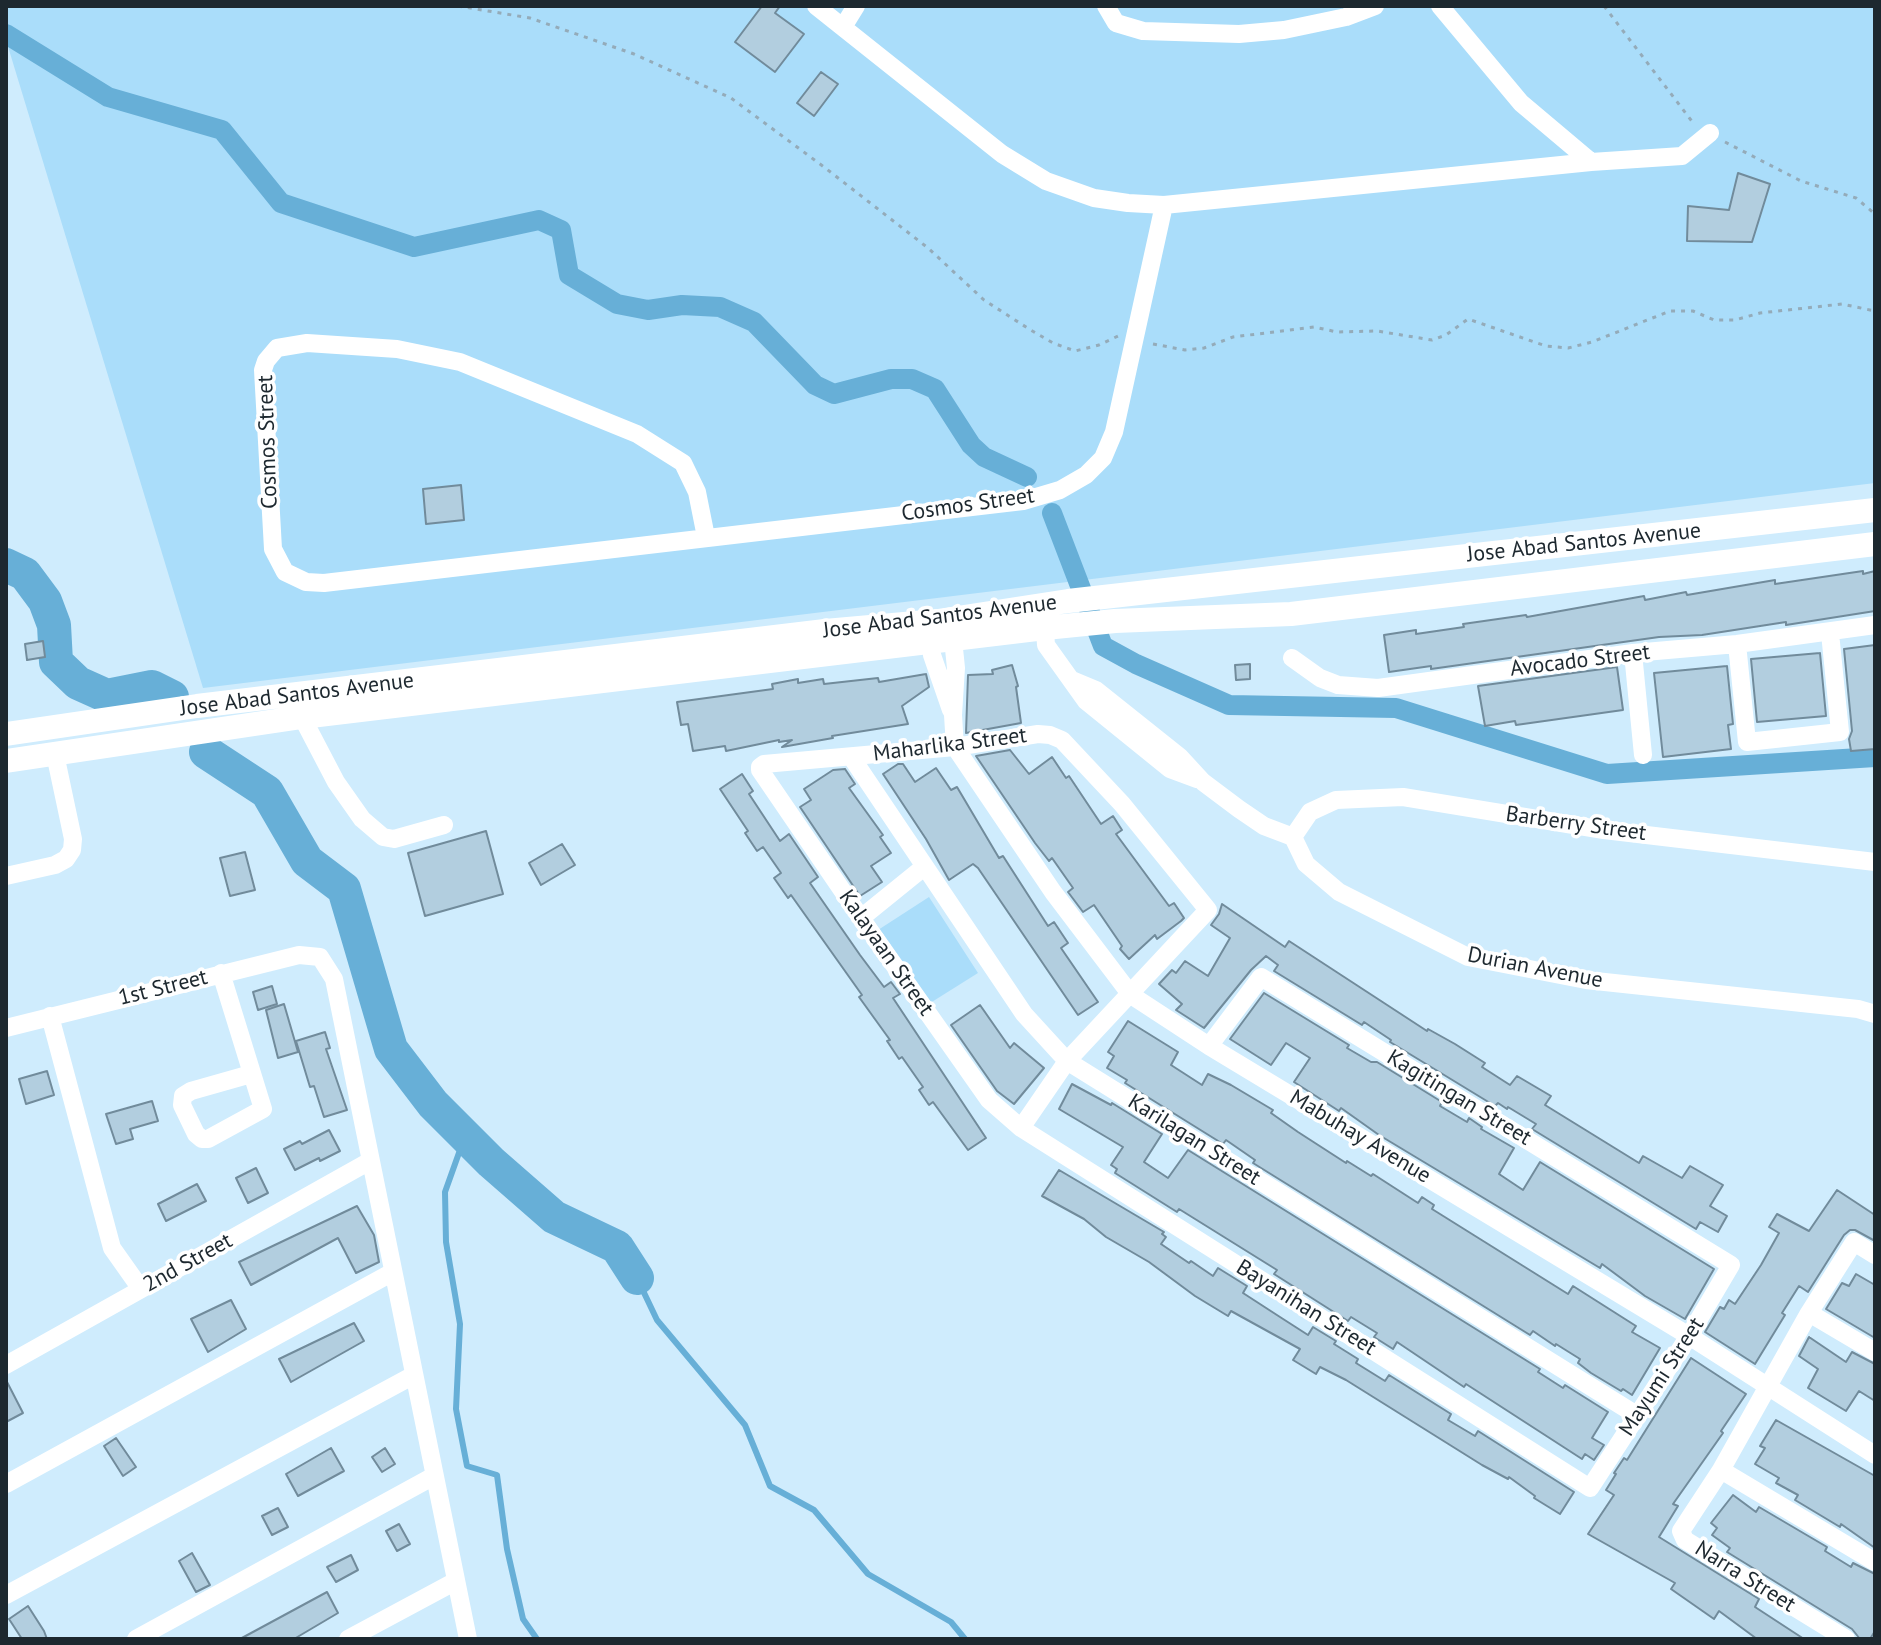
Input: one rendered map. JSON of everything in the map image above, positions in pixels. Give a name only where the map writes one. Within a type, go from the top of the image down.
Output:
[{"type":"main road","name":"Jose Abad Santos Avenue","points":[[6,734],[197,706],[301,706],[940,634],[1057,615],[1112,596],[1875,510]]},
{"type":"main road","name":"Jose Abad Santos Avenue","points":[[1057,615],[1115,621],[1291,614],[1875,544]]},
{"type":"main road","name":"Jose Abad Santos Avenue","points":[[6,761],[216,729],[301,706]]},
{"type":"street","points":[[816,6],[1002,154],[1046,181],[1094,198],[1164,205],[1591,162],[1682,156],[1710,133]]},
{"type":"street","points":[[843,27],[856,6]]},
{"type":"street","points":[[1106,6],[1116,23],[1143,31],[1239,34],[1284,30],[1346,17],[1375,6]]},
{"type":"street","points":[[1440,6],[1521,103],[1591,162]]},
{"type":"street","name":"Cosmos Street","points":[[706,537],[697,492],[683,463],[637,434],[460,362],[397,349],[307,343],[277,348],[266,361],[263,370],[273,549],[278,562],[294,578],[324,583],[1023,501],[1060,490],[1086,475],[1103,458],[1114,432],[1164,205]]},
{"type":"street","points":[[1057,615],[1046,645],[1072,680],[1096,690],[1180,757],[1203,782],[1264,826],[1293,837]]},
{"type":"street","name":"Avocado Street","points":[[1292,658],[1320,678],[1338,685],[1378,688],[1633,653],[1737,644],[1875,625]]},
{"type":"street","points":[[1737,644],[1747,742],[1840,732],[1830,633]]},
{"type":"street","points":[[940,634],[956,668],[953,715],[955,747]]},
{"type":"street","points":[[1633,653],[1643,755]]},
{"type":"street","points":[[301,706],[336,782],[362,819],[383,837],[394,839],[444,825]]},
{"type":"street","name":"Maharlika Street","points":[[760,770],[764,764],[955,747],[1038,734],[1062,740],[1122,804],[1208,910],[1131,995]]},
{"type":"street","name":"Mabuhay Avenue","points":[[955,747],[1053,892],[1131,995],[1209,1046],[1689,1336],[1875,1455]]},
{"type":"street","points":[[6,876],[55,865],[66,859],[72,850],[73,839],[55,754]]},
{"type":"street","name":"Karilagan Street","points":[[852,758],[1024,1014],[1067,1061],[1638,1416]]},
{"type":"street","name":"Kalayaan Street","points":[[760,770],[989,1100],[1021,1128]]},
{"type":"street","name":"Barberry Street","points":[[1293,837],[1310,812],[1336,800],[1403,797],[1604,830],[1875,862]]},
{"type":"street","name":"Durian Avenue","points":[[1293,837],[1306,864],[1339,892],[1468,957],[1586,980],[1858,1009],[1875,1014]]},
{"type":"street","points":[[861,918],[924,867]]},
{"type":"street","name":"1st Street","points":[[6,1028],[299,955],[320,957],[334,979],[370,1161]]},
{"type":"street","points":[[221,973],[263,1109],[208,1139],[202,1139],[196,1134],[182,1105],[183,1096],[251,1074]]},
{"type":"street","name":"Kagitingan Street","points":[[1209,1046],[1261,977],[1731,1265]]},
{"type":"street","points":[[1021,1128],[1067,1061],[1131,995]]},
{"type":"street","points":[[50,1016],[112,1248],[141,1289]]},
{"type":"street","name":"Bayanihan Street","points":[[1021,1128],[1590,1488]]},
{"type":"street","points":[[370,1161],[468,1639]]},
{"type":"street","name":"2nd Street","points":[[6,1365],[370,1161]]},
{"type":"street","points":[[1875,1255],[1854,1242],[1809,1313],[1721,1470],[1875,1562]]},
{"type":"street","name":"Mayumi Street","points":[[1590,1488],[1689,1336],[1731,1265]]},
{"type":"street","points":[[6,1484],[393,1272]]},
{"type":"street","points":[[1809,1313],[1875,1352]]},
{"type":"street","points":[[6,1595],[414,1375]]},
{"type":"street","name":"Narra Street","points":[[1721,1470],[1681,1531],[1685,1540],[1846,1639]]},
{"type":"street","points":[[136,1639],[434,1476]]},
{"type":"street","points":[[348,1639],[456,1581]]},
{"type":"shaded area","points":[[6,6],[1875,6],[1875,483],[203,688],[6,40]]},
{"type":"shaded area","points":[[929,897],[978,973],[927,1005],[878,930]]},
{"type":"building","points":[[762,6],[780,6],[775,13],[804,34],[775,72],[735,42]]},
{"type":"building","points":[[821,72],[838,84],[814,116],[797,103]]},
{"type":"building","points":[[1738,173],[1770,184],[1752,242],[1687,241],[1688,206],[1729,210]]},
{"type":"building","points":[[461,485],[464,520],[426,524],[423,489]]},
{"type":"building","points":[[1863,571],[1863,574],[1875,571],[1875,611],[1786,625],[1786,622],[1702,635],[1659,637],[1431,669],[1431,666],[1389,672],[1384,635],[1464,627],[1463,624],[1527,617],[1644,596],[1645,600],[1775,580],[1775,584]]},
{"type":"building","points":[[43,641],[45,657],[27,660],[25,644]]},
{"type":"building","points":[[1875,645],[1875,749],[1851,751],[1844,649]]},
{"type":"building","points":[[1820,653],[1826,716],[1757,722],[1751,659]]},
{"type":"building","points":[[1250,664],[1250,679],[1236,680],[1235,665]]},
{"type":"building","points":[[1012,665],[1018,686],[1021,723],[966,733],[968,675],[993,674],[992,670]]},
{"type":"building","points":[[1727,666],[1733,724],[1728,725],[1731,749],[1663,757],[1654,673]]},
{"type":"building","points":[[1617,667],[1623,710],[1516,725],[1515,721],[1485,726],[1478,686]]},
{"type":"building","points":[[926,674],[929,687],[902,706],[908,724],[782,747],[792,740],[726,751],[725,746],[693,751],[688,724],[681,725],[677,702],[773,689],[772,684],[798,679],[798,683],[823,679],[824,684],[878,678],[879,682]]},
{"type":"building","points":[[1010,750],[1029,774],[1052,757],[1066,778],[1069,776],[1101,824],[1113,816],[1122,830],[1116,834],[1169,906],[1174,903],[1184,918],[1157,939],[1155,935],[1129,959],[1094,905],[1083,912],[1068,892],[1073,888],[1052,858],[1049,861],[1035,843],[976,756]]},
{"type":"building","points":[[903,764],[915,782],[936,768],[951,790],[957,787],[999,858],[1003,856],[1048,926],[1054,922],[1068,943],[1061,948],[1098,1002],[1078,1015],[978,868],[973,864],[949,880],[883,774]]},
{"type":"building","points":[[845,769],[855,784],[849,788],[883,835],[880,837],[891,853],[871,866],[882,882],[860,896],[800,807],[811,800],[804,789],[833,770]]},
{"type":"building","points":[[742,774],[753,791],[749,794],[780,841],[789,834],[818,877],[810,883],[860,955],[884,987],[891,982],[900,994],[893,998],[986,1138],[968,1150],[933,1102],[929,1105],[919,1090],[923,1087],[887,1041],[890,1040],[859,997],[862,995],[791,895],[788,898],[774,878],[781,873],[763,847],[757,851],[745,833],[748,831],[720,789]]},
{"type":"building","points":[[486,831],[503,894],[425,916],[408,853]]},
{"type":"building","points":[[562,844],[575,865],[541,885],[529,863]]},
{"type":"building","points":[[245,852],[255,890],[230,896],[220,858]]},
{"type":"building","points":[[1222,904],[1285,947],[1289,941],[1427,1031],[1455,1044],[1485,1063],[1482,1067],[1510,1085],[1517,1076],[1551,1096],[1545,1105],[1639,1163],[1643,1156],[1682,1178],[1690,1166],[1723,1185],[1710,1206],[1727,1216],[1718,1232],[1700,1222],[1696,1229],[1532,1129],[1536,1124],[1508,1107],[1498,1103],[1495,1106],[1390,1042],[1364,1022],[1362,1025],[1274,971],[1278,965],[1266,956],[1204,1028],[1176,1010],[1182,1004],[1159,984],[1172,970],[1176,973],[1185,961],[1208,976],[1230,938],[1211,925]]},
{"type":"building","points":[[272,986],[277,1004],[258,1010],[253,992]]},
{"type":"building","points":[[1264,993],[1349,1045],[1347,1048],[1371,1062],[1377,1062],[1442,1102],[1440,1106],[1467,1122],[1469,1118],[1481,1129],[1514,1148],[1499,1174],[1523,1190],[1540,1162],[1714,1269],[1685,1319],[1645,1296],[1602,1264],[1600,1268],[1294,1082],[1310,1058],[1286,1043],[1271,1065],[1230,1039]]},
{"type":"building","points":[[284,1004],[298,1052],[278,1058],[266,1010]]},
{"type":"building","points":[[980,1005],[1010,1048],[1014,1043],[1044,1068],[1014,1104],[997,1091],[951,1025]]},
{"type":"building","points":[[1128,1021],[1178,1052],[1171,1065],[1202,1085],[1208,1074],[1231,1085],[1273,1110],[1271,1113],[1346,1163],[1371,1176],[1373,1174],[1418,1203],[1422,1197],[1434,1205],[1432,1209],[1568,1294],[1573,1286],[1636,1326],[1632,1332],[1660,1348],[1632,1395],[1591,1373],[1578,1363],[1580,1359],[1556,1344],[1533,1331],[1530,1335],[1253,1163],[1255,1160],[1226,1140],[1223,1144],[1125,1083],[1127,1080],[1107,1068],[1114,1056],[1108,1052]]},
{"type":"building","points":[[325,1032],[330,1048],[326,1049],[347,1110],[324,1117],[314,1086],[310,1087],[296,1041]]},
{"type":"building","points":[[47,1071],[54,1095],[26,1104],[19,1079]]},
{"type":"building","points":[[1072,1084],[1112,1103],[1162,1134],[1144,1162],[1168,1178],[1188,1150],[1540,1369],[1538,1372],[1563,1388],[1565,1385],[1608,1412],[1592,1438],[1604,1445],[1594,1460],[1585,1454],[1582,1459],[1397,1342],[1393,1349],[1374,1337],[1377,1333],[1351,1317],[1348,1321],[1274,1274],[1277,1270],[1115,1173],[1117,1169],[1111,1165],[1123,1147],[1059,1109]]},
{"type":"building","points":[[152,1101],[158,1121],[130,1129],[133,1139],[116,1144],[106,1114]]},
{"type":"building","points":[[329,1130],[340,1151],[295,1170],[284,1149]]},
{"type":"building","points":[[256,1168],[268,1193],[248,1203],[236,1178]]},
{"type":"building","points":[[1059,1170],[1164,1232],[1162,1234],[1166,1237],[1161,1244],[1189,1263],[1191,1261],[1213,1276],[1218,1268],[1247,1286],[1243,1293],[1308,1335],[1313,1327],[1358,1359],[1356,1363],[1385,1381],[1389,1375],[1451,1414],[1448,1420],[1475,1436],[1478,1431],[1574,1492],[1560,1514],[1509,1477],[1482,1465],[1346,1380],[1320,1367],[1316,1374],[1293,1360],[1300,1349],[1231,1311],[1228,1316],[1106,1237],[1084,1219],[1042,1196]]},
{"type":"building","points":[[197,1184],[206,1201],[166,1221],[158,1204]]},
{"type":"building","points":[[1837,1190],[1875,1215],[1875,1241],[1855,1230],[1844,1235],[1808,1292],[1799,1286],[1755,1364],[1705,1332],[1720,1307],[1724,1309],[1729,1300],[1735,1304],[1761,1265],[1779,1233],[1769,1227],[1777,1214],[1809,1231]]},
{"type":"building","points":[[357,1206],[374,1235],[379,1262],[356,1273],[338,1238],[251,1285],[239,1262]]},
{"type":"building","points":[[1856,1274],[1875,1285],[1875,1338],[1826,1309],[1842,1283],[1849,1286]]},
{"type":"building","points":[[231,1300],[246,1329],[208,1352],[191,1319]]},
{"type":"building","points":[[354,1323],[364,1341],[291,1382],[279,1359]]},
{"type":"building","points":[[1809,1337],[1846,1362],[1852,1352],[1875,1364],[1875,1401],[1859,1391],[1846,1411],[1808,1388],[1818,1369],[1799,1356]]},
{"type":"building","points":[[1691,1358],[1746,1394],[1721,1431],[1723,1433],[1673,1504],[1678,1506],[1659,1537],[1759,1599],[1755,1607],[1804,1639],[1757,1639],[1719,1611],[1714,1619],[1671,1589],[1675,1583],[1588,1534],[1614,1495],[1606,1490],[1614,1473],[1624,1458],[1627,1460]]},
{"type":"building","points":[[6,1380],[23,1413],[6,1422]]},
{"type":"building","points":[[1776,1420],[1875,1476],[1875,1548],[1841,1524],[1840,1527],[1795,1500],[1798,1495],[1776,1483],[1779,1478],[1755,1464],[1765,1448],[1760,1446]]},
{"type":"building","points":[[116,1438],[136,1467],[123,1476],[104,1446]]},
{"type":"building","points":[[331,1448],[344,1471],[298,1496],[286,1474]]},
{"type":"building","points":[[385,1448],[395,1464],[382,1472],[372,1457]]},
{"type":"building","points":[[1733,1495],[1756,1512],[1759,1507],[1827,1547],[1825,1551],[1851,1567],[1853,1563],[1875,1574],[1875,1631],[1870,1639],[1860,1639],[1852,1629],[1727,1552],[1730,1548],[1712,1535],[1717,1528],[1711,1523]]},
{"type":"building","points":[[278,1508],[288,1527],[272,1535],[262,1516]]},
{"type":"building","points":[[399,1524],[410,1544],[397,1551],[386,1531]]},
{"type":"building","points":[[192,1553],[210,1585],[196,1592],[179,1561]]},
{"type":"building","points":[[351,1555],[358,1570],[336,1582],[327,1567]]},
{"type":"building","points":[[327,1592],[338,1613],[294,1639],[240,1639]]},
{"type":"building","points":[[28,1606],[47,1639],[22,1639],[9,1619]]},
{"type":"waterway","points":[[6,34],[108,97],[222,130],[281,203],[414,247],[539,220],[561,230],[569,275],[617,304],[648,310],[682,305],[720,307],[754,322],[815,385],[834,394],[891,379],[912,379],[935,389],[971,445],[984,457],[1027,477]]},
{"type":"waterway","points":[[1052,513],[1103,646],[1229,705],[1396,708],[1607,774],[1875,757]]},
{"type":"waterway","points":[[6,565],[25,574],[45,601],[54,625],[56,662],[78,683],[107,696],[152,687],[172,697]]},
{"type":"waterway","points":[[206,752],[267,792],[307,861],[344,889],[391,1049],[433,1104],[491,1162],[554,1217],[617,1247],[637,1278]]},
{"type":"waterway","points":[[465,1136],[445,1192],[446,1242],[460,1324],[456,1409],[467,1466],[497,1475],[507,1549],[523,1619],[537,1639]]},
{"type":"waterway","points":[[637,1278],[657,1320],[745,1425],[770,1486],[814,1510],[868,1574],[951,1622],[965,1639]]}]
